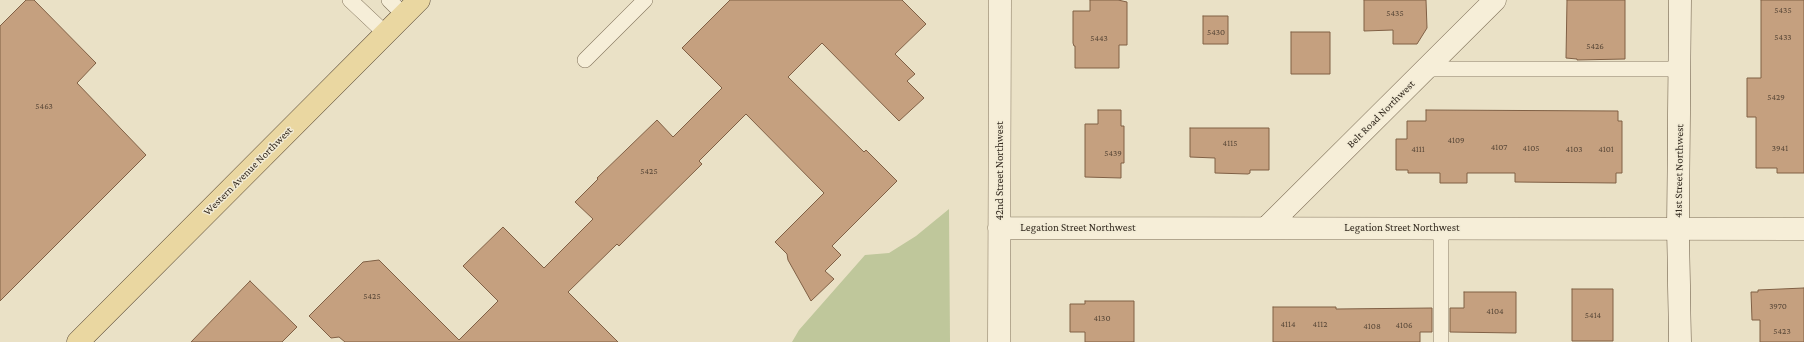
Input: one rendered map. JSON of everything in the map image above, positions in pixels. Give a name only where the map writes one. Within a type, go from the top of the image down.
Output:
[{"type":"main road","name":"Western Avenue Northwest","points":[[88,339],[386,33],[404,5]]},
{"type":"street","name":"42nd Street Northwest","points":[[999,342],[1000,0]]},
{"type":"street","name":"Belt Road Northwest","points":[[1266,228],[1495,0]]},
{"type":"street","name":"41st Street Northwest","points":[[1680,0],[1678,228],[1680,342]]},
{"type":"street","name":"Legation Street Northwest","points":[[999,228],[1804,229]]},
{"type":"lane","points":[[350,0],[386,33]]},
{"type":"lane","points":[[585,60],[645,0]]},
{"type":"lane","points":[[1427,69],[1679,69]]},
{"type":"lane","points":[[1442,228],[1442,342]]},
{"type":"green space","points":[[949,209],[950,342],[792,342],[799,330],[865,255],[889,253],[916,236]]},
{"type":"building","points":[[26,0],[34,0],[96,63],[77,83],[146,155],[0,301],[0,26]]},
{"type":"building","points":[[730,0],[902,0],[926,24],[895,54],[915,74],[907,81],[924,98],[899,121],[822,43],[788,77],[864,152],[866,150],[897,181],[832,246],[841,255],[825,271],[834,279],[811,301],[788,260],[787,254],[775,242],[824,193],[746,114],[699,161],[702,164],[619,246],[617,244],[568,292],[618,342],[345,342],[339,337],[331,338],[309,316],[363,262],[379,260],[459,340],[498,301],[463,266],[503,227],[544,268],[593,219],[575,202],[598,179],[597,178],[657,120],[673,137],[722,88],[682,48]]},
{"type":"building","points":[[1090,0],[1118,0],[1127,2],[1127,45],[1119,45],[1119,68],[1075,68],[1073,11],[1090,11]]},
{"type":"building","points":[[1364,0],[1426,0],[1427,28],[1417,44],[1393,44],[1393,30],[1364,31]]},
{"type":"building","points":[[1567,0],[1625,0],[1625,59],[1577,60],[1566,58]]},
{"type":"building","points":[[1761,0],[1804,0],[1804,173],[1777,173],[1777,168],[1756,168],[1756,117],[1747,117],[1747,78],[1761,78]]},
{"type":"building","points":[[1203,16],[1228,16],[1228,44],[1203,44]]},
{"type":"building","points":[[1291,32],[1330,32],[1330,74],[1291,74]]},
{"type":"building","points":[[1098,110],[1121,110],[1121,126],[1124,126],[1124,163],[1121,163],[1121,178],[1085,177],[1085,124],[1098,124]]},
{"type":"building","points":[[1426,110],[1618,111],[1618,121],[1622,121],[1622,173],[1616,173],[1616,183],[1515,182],[1515,173],[1467,173],[1467,183],[1440,183],[1440,173],[1408,173],[1408,170],[1396,170],[1396,139],[1407,139],[1407,121],[1426,121]]},
{"type":"building","points":[[1190,128],[1269,128],[1269,170],[1250,170],[1250,173],[1248,174],[1215,173],[1215,158],[1190,157]]},
{"type":"building","points":[[250,281],[297,327],[282,342],[191,342]]},
{"type":"building","points":[[1804,288],[1804,342],[1760,342],[1760,320],[1752,320],[1751,292],[1758,292],[1758,290]]},
{"type":"building","points":[[1572,289],[1613,289],[1613,341],[1572,341]]},
{"type":"building","points":[[1464,292],[1516,292],[1516,333],[1450,332],[1450,308],[1464,308]]},
{"type":"building","points":[[1085,301],[1134,301],[1134,342],[1085,342],[1085,332],[1070,332],[1070,304],[1085,304]]},
{"type":"building","points":[[1273,307],[1336,307],[1336,309],[1432,308],[1432,332],[1420,332],[1420,342],[1273,342]]}]
